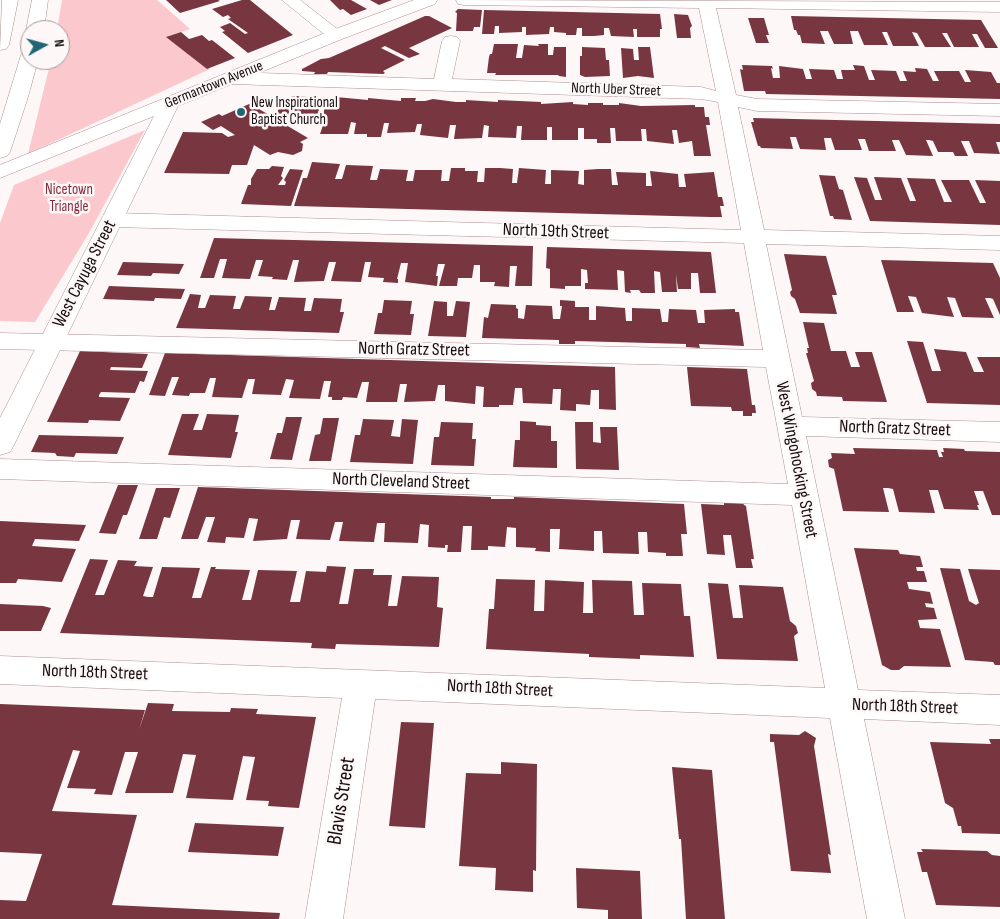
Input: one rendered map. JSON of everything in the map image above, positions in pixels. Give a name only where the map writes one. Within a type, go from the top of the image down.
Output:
[{"type":"main road","points":[[0,45],[10,0]]},
{"type":"main road","points":[[37,20],[40,0]]},
{"type":"main road","points":[[290,0],[336,35]]},
{"type":"main road","name":"Germantown Avenue","points":[[0,172],[336,35],[430,0]]},
{"type":"main road","points":[[464,0],[707,1],[1000,7]]},
{"type":"main road","name":"West Wingohocking Street","points":[[707,1],[886,919]]},
{"type":"main road","points":[[442,85],[451,41]]},
{"type":"main road","points":[[0,152],[26,70]]},
{"type":"main road","name":"North Uber Street","points":[[231,78],[701,93],[757,105],[1000,110]]},
{"type":"main road","name":"West Cayuga Street","points":[[0,445],[170,103]]},
{"type":"main road","name":"North 19th Street","points":[[113,220],[1000,243]]},
{"type":"main road","name":"North Gratz Street","points":[[0,341],[776,359]]},
{"type":"main road","name":"North Gratz Street","points":[[789,426],[1000,432]]},
{"type":"main road","name":"North Cleveland Street","points":[[0,469],[803,495]]},
{"type":"main road","name":"North 18th Street","points":[[0,670],[1000,710]]},
{"type":"main road","name":"Blavis Street","points":[[324,919],[361,683]]},
{"type":"green space","points":[[62,0],[157,0],[190,29],[168,36],[210,69],[28,154],[49,70],[70,70],[70,20],[59,20]]},
{"type":"green space","name":"Nicetown Triangle","points":[[145,130],[89,233],[35,322],[0,321],[0,223],[14,185]]},
{"type":"building","points":[[166,0],[218,0],[220,1],[180,13]]},
{"type":"building","points":[[242,0],[250,0],[293,35],[248,53],[222,32],[225,31],[220,27],[230,23],[245,34],[248,33],[228,19],[231,18],[228,15],[223,17],[212,9]]},
{"type":"building","points":[[330,0],[351,0],[367,9],[351,15],[343,9],[340,10]]},
{"type":"building","points":[[370,0],[392,0],[379,5]]},
{"type":"building","points":[[458,9],[482,10],[480,27],[474,27],[473,31],[456,31],[457,13],[455,12]]},
{"type":"building","points":[[484,10],[660,14],[662,29],[660,29],[660,37],[637,37],[637,29],[633,29],[634,37],[611,36],[609,28],[604,28],[604,35],[582,36],[582,28],[577,28],[576,35],[566,35],[566,33],[554,32],[554,27],[550,27],[549,34],[526,35],[526,27],[522,27],[522,32],[499,33],[499,26],[495,26],[494,34],[482,34]]},
{"type":"building","points":[[674,14],[688,15],[692,26],[690,28],[691,38],[677,38]]},
{"type":"building","points":[[425,16],[429,16],[452,28],[409,48],[420,54],[409,58],[385,46],[381,48],[405,60],[383,71],[385,73],[383,74],[328,72],[327,74],[314,74],[315,72],[302,71],[302,69],[321,59],[329,58]]},
{"type":"building","points":[[791,16],[981,20],[998,48],[985,48],[977,34],[972,34],[979,47],[954,47],[947,33],[942,33],[951,47],[925,47],[917,33],[912,32],[919,46],[893,46],[887,32],[882,32],[888,45],[864,45],[858,31],[850,31],[853,44],[834,44],[828,31],[820,31],[825,44],[802,43],[800,35],[794,30]]},
{"type":"building","points":[[748,18],[764,18],[769,35],[766,35],[769,43],[756,43]]},
{"type":"building","points":[[181,32],[189,39],[202,35],[209,41],[212,40],[235,58],[207,69],[166,37]]},
{"type":"building","points":[[494,44],[518,44],[516,58],[522,58],[524,45],[539,46],[538,44],[548,44],[548,55],[553,55],[554,47],[566,47],[566,77],[558,75],[495,75],[496,73],[487,73],[489,57],[492,54]]},
{"type":"building","points":[[582,47],[605,48],[606,60],[609,60],[610,76],[585,77],[580,75]]},
{"type":"building","points":[[638,47],[650,47],[654,78],[638,76],[623,78],[621,48],[633,49],[634,60],[639,60]]},
{"type":"building","points":[[742,65],[772,66],[773,78],[780,78],[779,66],[803,69],[806,79],[812,79],[809,69],[834,70],[837,79],[843,79],[841,70],[855,70],[853,65],[864,66],[869,80],[875,80],[871,70],[896,71],[900,81],[907,81],[903,71],[916,72],[915,68],[927,69],[933,81],[939,81],[934,71],[959,71],[965,82],[971,82],[965,70],[991,72],[997,83],[1000,83],[1000,99],[766,94],[765,91],[744,91],[740,69],[743,70]]},
{"type":"building","points":[[295,96],[322,98],[315,124],[296,124],[296,116],[282,116],[277,113],[282,99]]},
{"type":"building","points":[[336,97],[401,101],[401,98],[416,98],[415,101],[433,99],[456,102],[466,102],[466,100],[498,102],[498,100],[541,102],[541,104],[573,102],[573,104],[588,105],[588,103],[619,105],[619,103],[641,106],[695,105],[695,107],[704,107],[705,117],[709,117],[710,125],[706,125],[711,156],[694,156],[692,141],[679,143],[677,130],[672,130],[674,144],[647,141],[646,129],[641,129],[642,141],[616,141],[615,128],[610,128],[611,143],[597,143],[597,139],[584,139],[584,128],[578,128],[578,140],[552,140],[552,127],[547,127],[547,140],[521,140],[522,126],[517,126],[516,138],[488,137],[489,126],[484,125],[482,138],[454,139],[456,125],[450,125],[448,138],[420,135],[422,124],[417,124],[415,132],[387,133],[389,123],[384,123],[381,137],[367,137],[367,134],[354,134],[356,123],[351,122],[348,134],[320,134],[324,122],[321,122],[327,99],[336,99]]},
{"type":"building","points":[[256,101],[264,107],[259,109],[308,138],[300,142],[303,144],[302,151],[293,155],[278,152],[270,155],[254,145],[247,165],[232,165],[229,174],[164,173],[183,132],[222,133],[228,137],[235,135],[221,126],[213,130],[201,122],[219,114],[222,116]]},
{"type":"building","points":[[753,118],[1000,124],[1000,142],[996,142],[1000,154],[974,153],[969,141],[961,141],[968,156],[955,156],[953,152],[938,152],[933,141],[929,140],[926,140],[933,156],[906,155],[899,140],[892,140],[896,151],[869,151],[865,139],[858,139],[862,150],[835,150],[831,138],[824,138],[826,150],[800,149],[796,137],[790,137],[793,149],[761,148],[758,146],[751,122],[754,122]]},
{"type":"building","points":[[312,162],[340,164],[335,179],[342,179],[346,165],[373,166],[370,180],[377,180],[380,169],[408,170],[406,181],[413,181],[415,170],[442,170],[441,181],[449,181],[451,168],[465,168],[465,171],[478,171],[477,182],[484,182],[485,168],[500,168],[513,169],[512,183],[517,183],[519,168],[546,170],[545,184],[551,184],[551,170],[579,171],[578,184],[584,185],[584,170],[611,169],[612,185],[618,185],[616,172],[646,173],[646,186],[652,186],[650,171],[678,174],[679,187],[686,187],[684,174],[714,172],[718,197],[722,197],[724,206],[720,206],[722,217],[711,217],[294,206],[303,178],[307,178]]},
{"type":"building","points":[[272,166],[284,167],[281,176],[283,178],[278,185],[285,185],[286,182],[284,180],[290,169],[303,170],[291,206],[241,204],[248,185],[251,185],[251,179],[257,169],[269,169]]},
{"type":"building","points":[[819,175],[835,176],[839,189],[843,190],[852,220],[834,219],[833,216],[830,216]]},
{"type":"building","points":[[854,177],[867,178],[875,200],[882,200],[874,177],[901,178],[910,201],[916,201],[907,178],[935,179],[944,202],[952,202],[941,180],[969,180],[980,203],[986,203],[975,180],[1000,181],[1000,225],[870,221]]},
{"type":"building","points":[[214,238],[533,246],[532,286],[515,286],[517,266],[510,266],[509,287],[494,286],[495,282],[480,282],[480,265],[474,265],[472,278],[458,278],[457,286],[439,286],[445,264],[438,264],[437,286],[405,282],[408,263],[401,263],[397,279],[398,283],[383,282],[384,278],[368,277],[371,262],[365,262],[361,282],[331,281],[336,262],[329,262],[324,281],[294,282],[299,260],[293,260],[287,280],[258,276],[263,260],[256,260],[250,279],[222,278],[227,259],[220,259],[214,278],[200,278]]},
{"type":"building","points":[[547,247],[711,252],[716,293],[700,293],[698,273],[691,273],[691,289],[678,289],[676,274],[677,292],[662,292],[660,272],[654,271],[655,293],[641,293],[639,290],[630,290],[631,293],[625,292],[624,271],[617,270],[618,290],[585,289],[585,283],[588,283],[587,270],[581,269],[581,286],[565,286],[565,289],[550,288],[550,269],[546,268]]},
{"type":"building","points":[[784,254],[826,256],[837,295],[832,295],[837,314],[800,313],[795,299],[791,296],[790,292],[792,290]]},
{"type":"building","points":[[881,260],[993,263],[1000,278],[1000,315],[993,299],[990,298],[985,298],[994,318],[962,317],[955,298],[947,297],[954,317],[922,313],[916,297],[908,296],[914,312],[897,312]]},
{"type":"building","points":[[123,262],[184,264],[179,274],[153,273],[151,276],[117,275]]},
{"type":"building","points":[[109,286],[185,289],[181,299],[155,298],[154,301],[103,299]]},
{"type":"building","points":[[190,294],[201,295],[198,308],[205,308],[210,295],[236,296],[233,309],[240,309],[245,296],[272,297],[269,310],[275,310],[279,297],[306,298],[304,311],[311,311],[314,298],[342,299],[340,312],[344,312],[339,333],[176,328]]},
{"type":"building","points":[[384,300],[412,301],[410,314],[414,314],[411,335],[374,334],[378,313],[382,313]]},
{"type":"building","points":[[560,300],[575,301],[575,307],[589,307],[589,320],[596,320],[596,306],[625,308],[626,321],[632,321],[632,308],[660,309],[662,322],[668,322],[669,309],[696,310],[698,323],[705,323],[704,310],[735,309],[735,312],[739,312],[744,346],[699,344],[700,348],[686,347],[686,344],[575,341],[575,344],[559,344],[559,340],[482,338],[484,317],[488,318],[491,304],[516,305],[518,318],[524,319],[526,305],[552,306],[553,319],[560,319],[562,306],[560,306]]},
{"type":"building","points":[[434,301],[447,302],[447,316],[453,316],[456,301],[470,302],[466,337],[428,336]]},
{"type":"building","points":[[803,322],[824,323],[831,351],[846,351],[851,367],[860,367],[855,352],[872,352],[887,402],[843,401],[842,397],[817,396],[816,392],[812,389],[811,383],[814,381],[806,353],[808,353],[807,348],[809,348]]},
{"type":"building","points":[[907,341],[923,342],[932,371],[941,371],[934,349],[966,352],[974,372],[984,372],[977,357],[1000,357],[1000,405],[927,403]]},
{"type":"building","points":[[80,351],[148,354],[142,368],[111,367],[110,370],[148,371],[144,382],[140,381],[135,393],[101,392],[99,395],[99,397],[130,398],[120,421],[89,420],[88,423],[47,422]]},
{"type":"building","points":[[165,353],[615,367],[616,410],[599,409],[599,390],[591,390],[590,405],[576,404],[576,411],[560,410],[561,389],[553,389],[552,404],[523,403],[522,388],[515,388],[513,405],[499,405],[499,407],[483,407],[484,387],[476,386],[475,404],[445,401],[445,385],[438,385],[435,401],[404,402],[407,384],[400,384],[397,402],[366,402],[369,382],[362,382],[357,398],[343,397],[342,400],[332,400],[332,397],[328,397],[331,381],[324,381],[320,399],[289,398],[294,380],[286,379],[281,395],[252,394],[255,379],[248,379],[242,398],[212,397],[216,378],[210,378],[205,393],[190,393],[189,396],[172,395],[179,377],[172,377],[165,396],[149,395]]},
{"type":"building","points":[[687,367],[747,369],[752,405],[755,405],[756,413],[752,413],[752,416],[743,416],[743,411],[732,411],[731,407],[691,406]]},
{"type":"building","points":[[182,414],[199,414],[193,430],[202,430],[207,414],[239,415],[235,432],[238,432],[231,458],[168,455]]},
{"type":"building","points":[[286,417],[302,417],[292,460],[270,459],[277,433],[282,433]]},
{"type":"building","points":[[323,418],[339,418],[331,461],[309,461],[315,435],[320,434]]},
{"type":"building","points":[[363,419],[394,420],[391,436],[400,437],[402,419],[418,420],[413,464],[350,462],[355,435],[360,435]]},
{"type":"building","points":[[520,421],[536,422],[536,425],[551,426],[551,441],[557,441],[557,468],[513,467],[515,440],[520,440]]},
{"type":"building","points":[[441,422],[473,423],[472,439],[476,439],[474,466],[431,465],[434,437],[439,437]]},
{"type":"building","points":[[575,422],[593,422],[593,442],[601,443],[600,427],[617,427],[619,470],[576,469]]},
{"type":"building","points":[[39,435],[124,437],[117,454],[76,453],[74,457],[57,456],[55,453],[31,452]]},
{"type":"building","points":[[853,448],[937,450],[939,457],[943,457],[941,452],[944,452],[943,448],[1000,452],[1000,515],[992,515],[983,491],[974,491],[979,510],[944,509],[938,490],[929,490],[935,513],[899,512],[893,489],[888,488],[883,488],[889,512],[843,511],[834,469],[829,467],[828,460],[832,458],[831,453],[855,454]]},
{"type":"building","points":[[118,485],[138,485],[127,515],[123,515],[116,534],[99,533]]},
{"type":"building","points":[[198,487],[491,497],[491,499],[514,499],[514,497],[684,504],[687,534],[681,534],[683,556],[666,556],[666,553],[648,552],[647,532],[638,532],[639,554],[603,553],[602,531],[594,531],[594,551],[559,549],[560,529],[550,529],[550,552],[535,551],[536,548],[516,547],[516,528],[507,527],[505,547],[488,546],[488,550],[471,550],[472,526],[463,526],[461,552],[447,552],[448,545],[445,545],[445,548],[428,547],[429,525],[420,524],[418,543],[384,542],[385,523],[377,523],[374,542],[339,541],[343,522],[335,522],[330,540],[296,539],[300,520],[291,520],[287,539],[253,541],[258,519],[249,518],[244,538],[226,537],[225,543],[207,542],[215,517],[206,517],[198,539],[181,539]]},
{"type":"building","points":[[156,488],[180,488],[170,518],[164,517],[157,539],[139,539]]},
{"type":"building","points":[[724,502],[743,503],[746,506],[754,559],[751,559],[753,568],[736,568],[731,535],[723,535],[725,555],[707,554],[701,504],[724,505]]},
{"type":"building","points":[[0,521],[86,525],[79,541],[35,539],[32,546],[76,549],[62,582],[18,579],[16,583],[0,583]]},
{"type":"building","points":[[854,548],[898,550],[900,554],[920,556],[923,567],[916,567],[917,571],[924,571],[927,582],[907,582],[909,589],[930,592],[933,604],[925,603],[926,607],[934,608],[937,619],[918,620],[920,628],[940,629],[951,667],[904,666],[899,670],[891,670],[882,665]]},
{"type":"building","points":[[90,559],[108,560],[95,595],[104,595],[118,560],[137,561],[134,566],[153,567],[143,596],[148,597],[153,597],[162,567],[200,568],[192,598],[201,598],[211,567],[216,567],[215,569],[250,570],[242,600],[251,600],[258,570],[297,571],[290,602],[300,602],[306,571],[326,572],[327,566],[346,567],[339,604],[348,604],[354,569],[374,569],[373,575],[392,575],[388,606],[397,606],[402,576],[439,577],[437,607],[443,608],[439,647],[336,644],[335,649],[311,648],[312,643],[60,633]]},
{"type":"building","points":[[940,568],[960,569],[969,601],[976,605],[979,603],[968,569],[1000,570],[1000,665],[995,665],[993,662],[965,660]]},
{"type":"building","points":[[496,579],[535,580],[534,611],[544,611],[545,580],[584,582],[583,613],[593,613],[592,580],[632,581],[634,615],[644,615],[642,583],[681,584],[684,616],[690,616],[694,657],[640,655],[640,659],[589,657],[589,654],[486,649],[489,609],[494,609]]},
{"type":"building","points":[[708,583],[728,584],[733,618],[743,618],[739,585],[783,587],[790,621],[796,626],[798,633],[794,636],[798,661],[717,659]]},
{"type":"building","points":[[0,604],[51,608],[41,631],[0,631]]},
{"type":"building","points":[[148,703],[174,704],[172,711],[230,712],[231,708],[258,709],[256,714],[316,717],[299,808],[268,806],[269,801],[246,800],[255,757],[243,756],[233,800],[186,798],[196,755],[183,754],[173,793],[125,793],[138,752],[125,752],[112,795],[94,794],[96,789],[67,788],[80,751],[73,750],[52,811],[137,815],[112,905],[280,913],[279,919],[0,919],[0,900],[26,901],[42,854],[0,852],[0,704],[145,710],[139,730]]},
{"type":"building","points":[[401,722],[434,723],[425,828],[389,826]]},
{"type":"building","points":[[805,731],[816,738],[814,746],[831,855],[828,854],[831,873],[791,871],[774,742],[770,742],[770,734],[799,735]]},
{"type":"building","points":[[989,739],[1000,739],[1000,834],[962,833],[953,808],[945,803],[930,742],[991,744]]},
{"type":"building","points":[[501,762],[537,764],[536,871],[533,870],[533,892],[495,890],[496,868],[459,866],[466,773],[501,774]]},
{"type":"building","points":[[672,767],[712,770],[725,919],[686,919],[681,839],[679,839]]},
{"type":"building","points":[[195,823],[284,827],[278,856],[188,852]]},
{"type":"building","points":[[921,849],[987,851],[992,855],[1000,856],[1000,907],[936,905],[927,872],[922,872],[917,852],[923,852]]},
{"type":"building","points":[[576,868],[640,871],[642,919],[608,919],[608,910],[577,908]]},
{"type":"place","name":"New Inspirational Baptist Church","points":[[241,112]]}]
